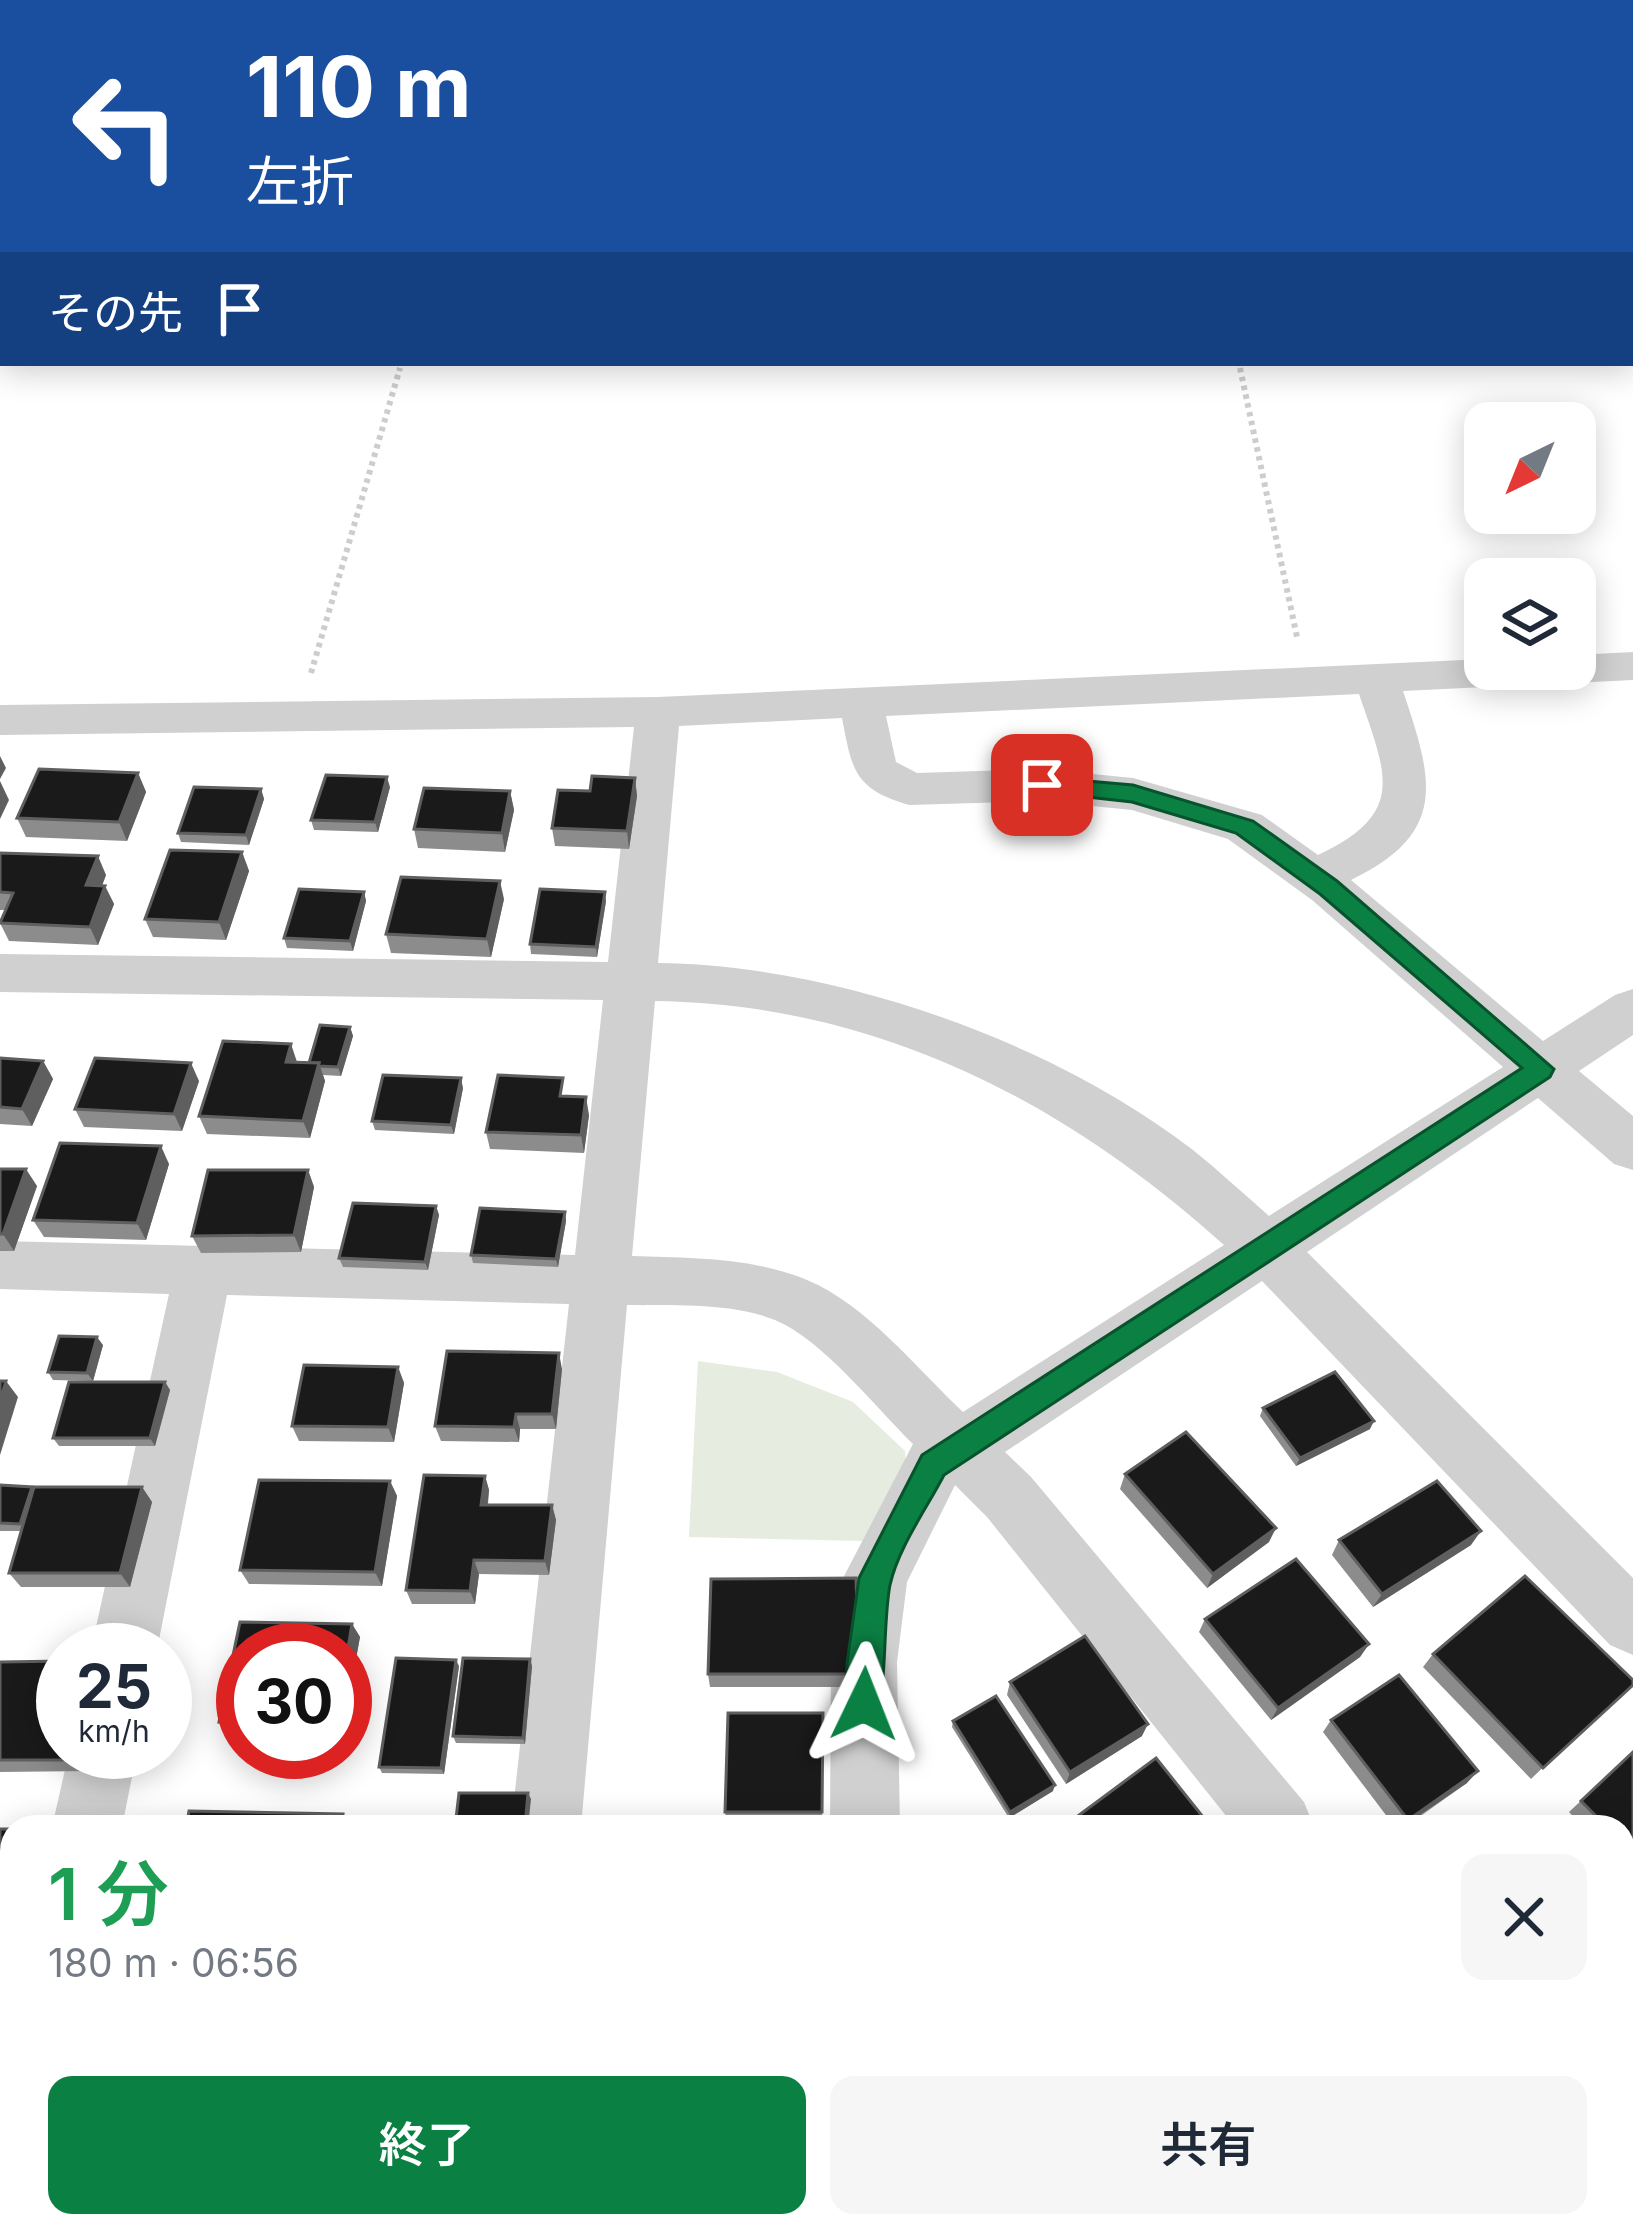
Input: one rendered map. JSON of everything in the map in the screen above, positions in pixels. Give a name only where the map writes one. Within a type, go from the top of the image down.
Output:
[{"type":"street","points":[[1596,670],[1631,671]]},
{"type":"street","points":[[0,720],[658,712],[1464,675]]},
{"type":"street","points":[[1314,877],[1357,855],[1395,827],[1407,782],[1377,679]]},
{"type":"street","points":[[861,703],[875,770],[909,790],[1042,785],[1133,794],[1245,827],[1314,877],[1633,1148]]},
{"type":"street","points":[[548,1815],[658,712]]},
{"type":"street","points":[[0,973],[727,983],[841,1005],[960,1046],[1088,1109],[1172,1165],[1266,1248],[1633,1623]]},
{"type":"street","points":[[865,1815],[864,1663],[875,1578],[933,1465],[1633,1009]]},
{"type":"street","points":[[0,1265],[720,1283],[791,1299],[838,1331],[1009,1497],[1269,1815]]},
{"type":"street","points":[[130,1623],[202,1270]]},
{"type":"street","points":[[90,1815],[97,1779]]},
{"type":"path","points":[[298,716],[400,366]]},
{"type":"path","points":[[1240,366],[1307,682]]},
{"type":"shaded area","points":[[698,1361],[777,1372],[853,1402],[905,1451],[912,1542],[689,1537]]},
{"type":"building","points":[[39,769],[138,773],[119,822],[17,818]]},
{"type":"building","points":[[326,775],[387,777],[375,822],[311,820]]},
{"type":"building","points":[[592,776],[635,778],[627,831],[552,828],[558,790],[590,791]]},
{"type":"building","points":[[194,787],[261,789],[246,835],[178,833]]},
{"type":"building","points":[[424,788],[510,791],[502,833],[414,829]]},
{"type":"building","points":[[170,850],[242,852],[219,922],[145,919]]},
{"type":"building","points":[[0,853],[98,856],[86,885],[105,886],[90,927],[0,923],[13,893],[0,892]]},
{"type":"building","points":[[401,877],[500,881],[487,939],[386,934]]},
{"type":"building","points":[[299,889],[364,892],[350,941],[284,938]]},
{"type":"building","points":[[540,889],[605,892],[596,947],[530,944]]},
{"type":"building","points":[[320,1025],[350,1027],[338,1067],[309,1063]]},
{"type":"building","points":[[223,1041],[291,1044],[286,1062],[319,1063],[303,1121],[199,1116]]},
{"type":"building","points":[[0,1058],[43,1061],[22,1109],[0,1107]]},
{"type":"building","points":[[95,1058],[191,1063],[174,1114],[75,1109]]},
{"type":"building","points":[[383,1075],[461,1078],[451,1125],[372,1121]]},
{"type":"building","points":[[498,1075],[563,1078],[560,1096],[586,1097],[581,1135],[486,1132]]},
{"type":"building","points":[[60,1143],[161,1146],[137,1223],[33,1220]]},
{"type":"building","points":[[0,1169],[26,1169],[3,1234],[0,1234]]},
{"type":"building","points":[[208,1170],[308,1170],[294,1235],[192,1236]]},
{"type":"building","points":[[353,1203],[436,1206],[425,1262],[339,1258]]},
{"type":"building","points":[[480,1208],[565,1212],[556,1259],[471,1255]]},
{"type":"building","points":[[59,1336],[97,1337],[87,1373],[48,1372]]},
{"type":"building","points":[[447,1351],[559,1353],[552,1414],[516,1414],[514,1427],[435,1426]]},
{"type":"building","points":[[304,1365],[398,1367],[388,1427],[292,1426]]},
{"type":"building","points":[[1335,1372],[1374,1421],[1300,1458],[1263,1408]]},
{"type":"building","points":[[69,1382],[165,1382],[150,1438],[53,1438]]},
{"type":"building","points":[[1186,1432],[1276,1528],[1213,1574],[1125,1474]]},
{"type":"building","points":[[424,1475],[485,1476],[481,1505],[552,1505],[545,1561],[474,1560],[470,1591],[406,1590]]},
{"type":"building","points":[[259,1480],[390,1481],[375,1572],[240,1570]]},
{"type":"building","points":[[1437,1481],[1481,1531],[1382,1594],[1339,1540]]},
{"type":"building","points":[[0,1485],[32,1487],[20,1524],[0,1523]]},
{"type":"building","points":[[34,1487],[142,1487],[120,1573],[9,1573]]},
{"type":"building","points":[[1296,1559],[1369,1644],[1278,1708],[1205,1619]]},
{"type":"building","points":[[1525,1576],[1633,1680],[1543,1768],[1433,1654]]},
{"type":"building","points":[[856,1578],[859,1674],[708,1674],[711,1579]]},
{"type":"building","points":[[1085,1636],[1148,1724],[1070,1772],[1010,1682]]},
{"type":"building","points":[[396,1658],[456,1660],[441,1768],[379,1767]]},
{"type":"building","points":[[463,1658],[530,1659],[523,1738],[453,1736]]},
{"type":"building","points":[[36,1661],[36,1760],[0,1760],[0,1662]]},
{"type":"building","points":[[1399,1675],[1478,1771],[1415,1815],[1404,1815],[1331,1720]]},
{"type":"building","points":[[996,1696],[1055,1785],[1010,1812],[953,1721]]},
{"type":"building","points":[[728,1713],[823,1713],[822,1812],[725,1812]]},
{"type":"building","points":[[1633,1752],[1633,1815],[1595,1815],[1581,1801]]},
{"type":"building","points":[[1156,1758],[1201,1815],[1079,1815]]},
{"type":"building","points":[[459,1793],[528,1793],[526,1815],[456,1815]]},
{"type":"building","points":[[189,1811],[343,1814],[343,1815],[188,1815]]},
{"type":"route","points":[[864,1704],[875,1578],[933,1465],[1541,1069],[1329,888],[1245,827],[1133,794],[1042,785]]}]
